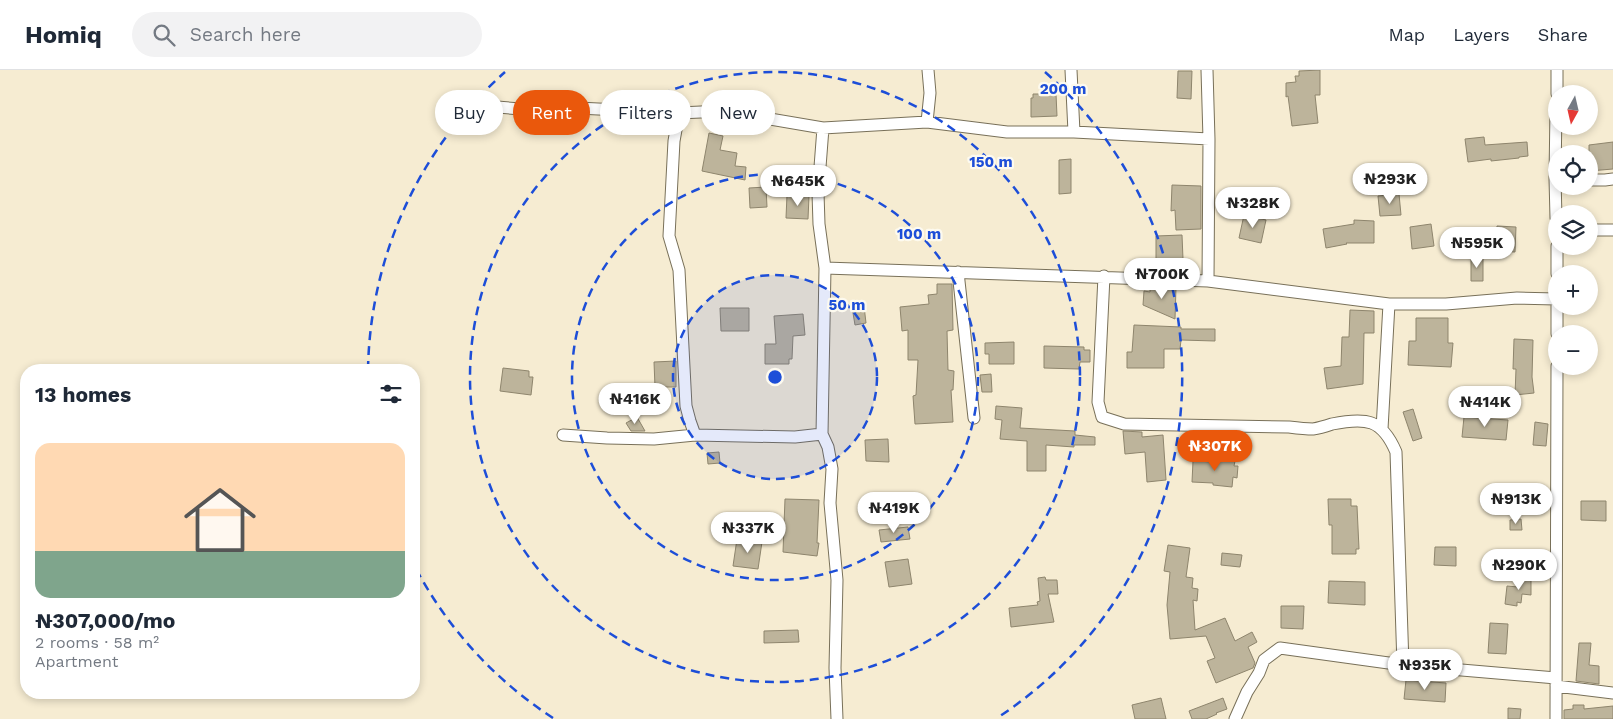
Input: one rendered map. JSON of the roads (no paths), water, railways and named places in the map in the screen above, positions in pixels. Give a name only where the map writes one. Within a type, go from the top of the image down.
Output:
[{"type":"street","points":[[927,122],[930,94],[928,70]]},
{"type":"street","points":[[1071,70],[1074,132]]},
{"type":"street","points":[[1207,70],[1209,140],[1208,280]]},
{"type":"street","points":[[1556,85],[1557,70]]},
{"type":"street","points":[[503,108],[545,111],[578,108],[600,109]]},
{"type":"street","points":[[691,112],[723,111],[823,128],[927,122],[970,129],[1007,132],[1074,132],[1209,140]]},
{"type":"street","points":[[823,128],[818,193],[819,224],[825,268],[822,434],[828,447],[832,469],[830,503],[837,580],[835,668],[837,719]]},
{"type":"street","points":[[675,135],[669,236],[679,270],[686,406],[695,435]]},
{"type":"street","points":[[1598,179],[1613,178]]},
{"type":"street","points":[[1598,230],[1613,230]]},
{"type":"street","points":[[825,268],[1208,280],[1389,304],[1446,304],[1517,298],[1548,299]]},
{"type":"street","points":[[958,272],[974,418]]},
{"type":"street","points":[[1104,276],[1098,402],[1102,417],[1124,424],[1280,426],[1312,429],[1349,421],[1363,422],[1375,424],[1392,442],[1396,452],[1403,665]]},
{"type":"street","points":[[1382,430],[1389,304]]},
{"type":"street","points":[[1556,719],[1557,375]]},
{"type":"street","points":[[563,435],[654,439],[695,435],[795,437],[822,434]]},
{"type":"street","points":[[1235,719],[1264,660],[1280,648],[1403,665],[1556,682],[1613,693]]}]
